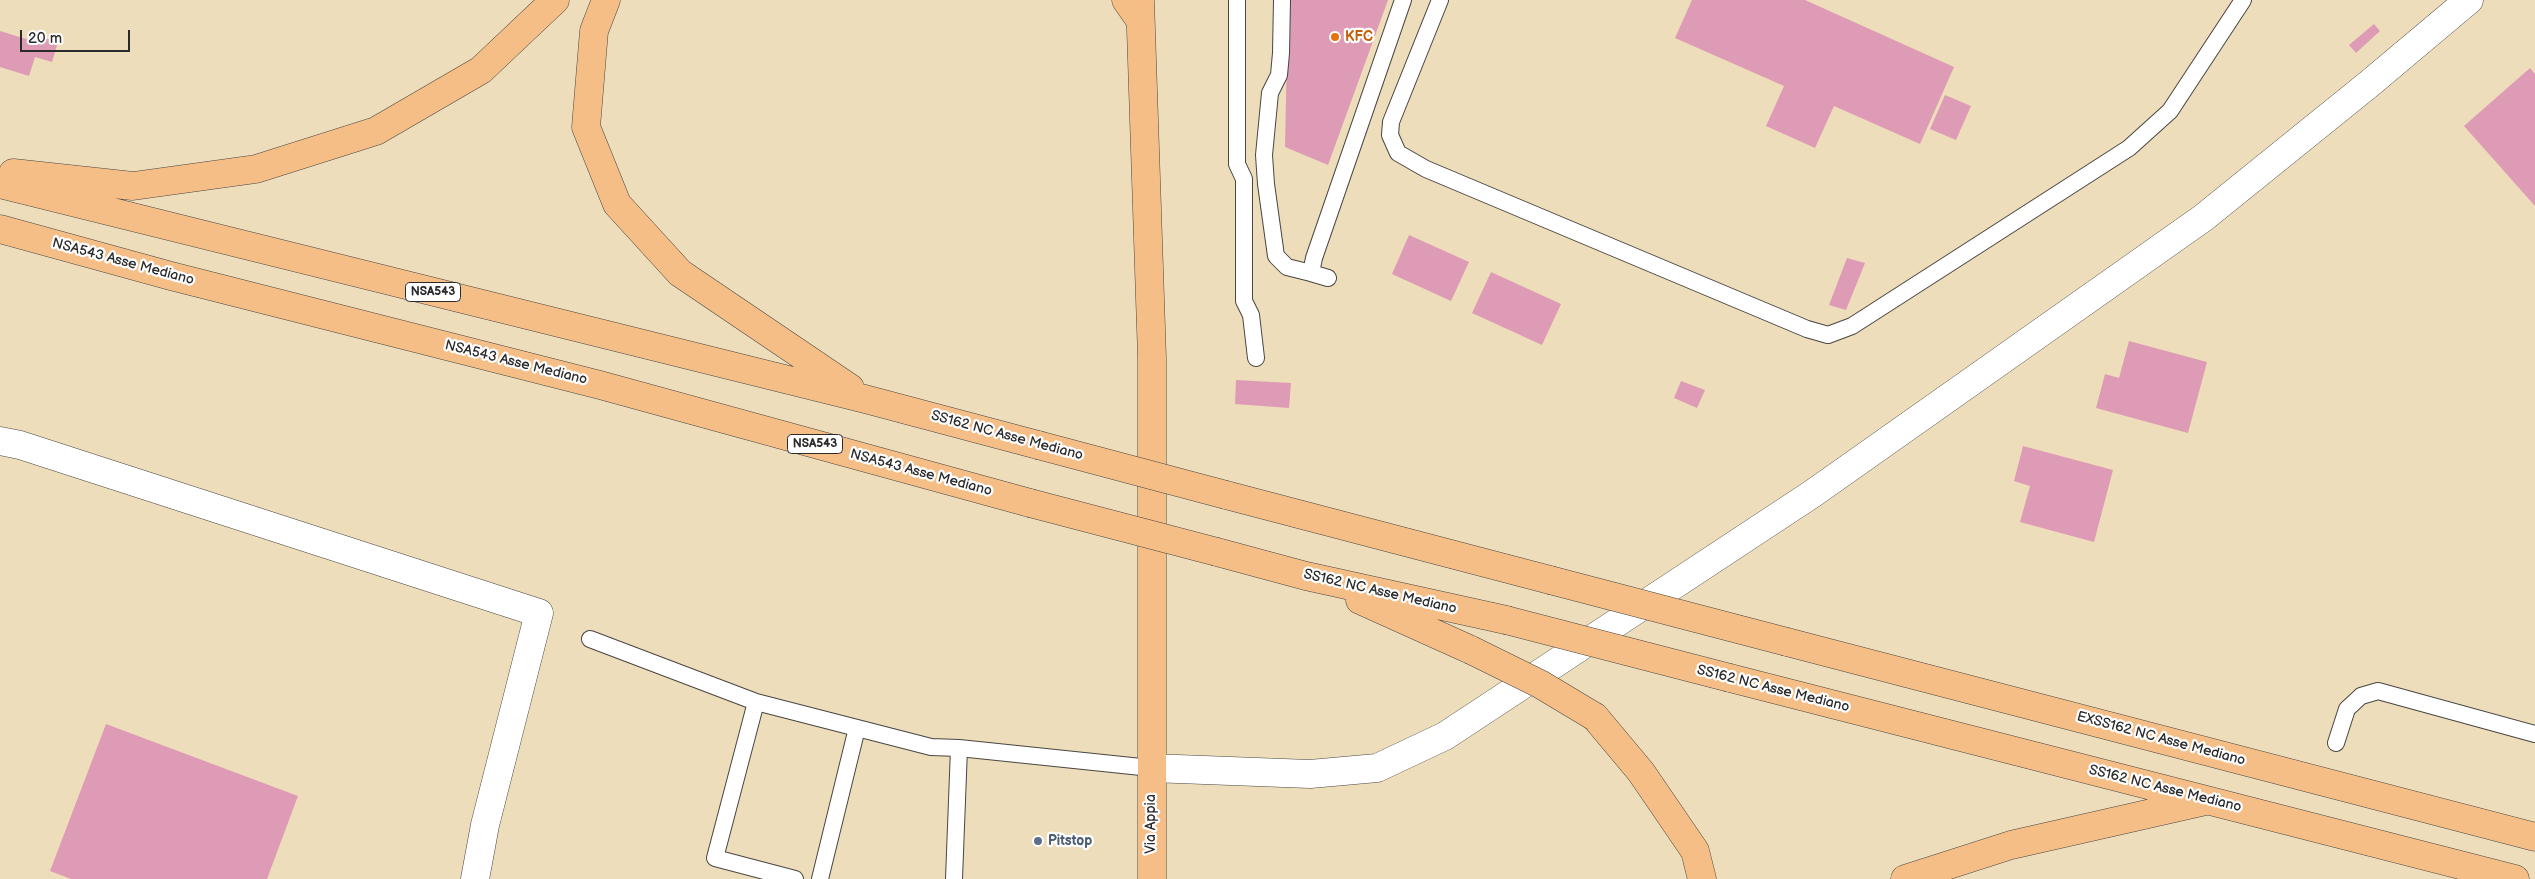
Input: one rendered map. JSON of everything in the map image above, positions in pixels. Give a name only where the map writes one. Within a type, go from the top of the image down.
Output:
[{"type":"main road","points":[[0,171],[133,186],[256,169],[376,131],[480,70],[555,0]]},
{"type":"main road","points":[[606,0],[594,31],[586,127],[617,204],[680,273],[865,399]]},
{"type":"main road","name":"Via Appia","points":[[1135,7],[1152,358],[1152,879]]},
{"type":"main road","name":"NSA543","points":[[0,184],[865,399]]},
{"type":"main road","name":"NSA543 Asse Mediano","points":[[0,229],[171,276],[600,385],[1030,502]]},
{"type":"main road","name":"SS162 NC Asse Mediano","points":[[865,399],[1787,642]]},
{"type":"main road","name":"SS162 NC Asse Mediano","points":[[1030,502],[1306,576],[1506,620],[2515,879]]},
{"type":"main road","points":[[1306,576],[1471,650],[1540,684],[1595,717],[1642,772],[1695,851],[1702,879]]},
{"type":"main road","name":"EXSS162 NC Asse Mediano","points":[[1787,642],[2535,837]]},
{"type":"main road","points":[[1905,879],[2011,845],[2211,800]]},
{"type":"street","points":[[1151,768],[1310,774],[1377,768],[1445,736],[1812,494],[2203,218],[2369,84],[2469,0]]},
{"type":"street","points":[[0,442],[39,451],[539,613],[485,825],[475,879]]},
{"type":"lane","points":[[1237,0],[1237,164],[1244,179],[1244,301],[1251,315],[1256,358]]},
{"type":"lane","points":[[1282,0],[1280,60],[1278,75],[1270,93],[1264,155],[1276,256],[1287,267],[1328,278]]},
{"type":"lane","points":[[1311,273],[1314,258],[1403,0]]},
{"type":"lane","points":[[1440,0],[1391,122],[1390,135],[1398,153],[1426,169],[1807,329],[1828,336],[1852,326],[2128,148],[2170,111],[2244,0]]},
{"type":"lane","points":[[590,639],[756,702],[932,748],[959,748],[1151,768]]},
{"type":"lane","points":[[2336,743],[2347,709],[2361,696],[2378,691],[2535,734]]},
{"type":"lane","points":[[756,702],[716,858],[795,879]]},
{"type":"lane","points":[[820,879],[857,728]]},
{"type":"lane","points":[[954,879],[959,748]]},
{"type":"building","points":[[1288,0],[1388,0],[1328,165],[1285,147]]},
{"type":"building","points":[[1692,0],[1805,0],[1954,67],[1920,144],[1834,106],[1815,148],[1766,126],[1784,86],[1675,38]]},
{"type":"building","points":[[2374,24],[2380,31],[2356,53],[2349,45]]},
{"type":"building","points":[[0,31],[36,42],[38,36],[58,42],[52,62],[35,57],[29,76],[0,67]]},
{"type":"building","points":[[2530,68],[2535,74],[2535,206],[2464,126]]},
{"type":"building","points":[[1945,95],[1971,106],[1956,140],[1930,129]]},
{"type":"building","points":[[1409,235],[1469,262],[1451,301],[1392,274]]},
{"type":"building","points":[[1847,258],[1865,263],[1846,310],[1829,305]]},
{"type":"building","points":[[1491,272],[1561,304],[1542,345],[1472,313]]},
{"type":"building","points":[[2129,341],[2207,362],[2188,433],[2096,408],[2105,374],[2119,378]]},
{"type":"building","points":[[1236,380],[1291,383],[1289,408],[1235,404]]},
{"type":"building","points":[[1681,381],[1705,390],[1697,408],[1674,398]]},
{"type":"building","points":[[2023,446],[2113,470],[2094,542],[2020,522],[2030,486],[2014,481]]},
{"type":"building","points":[[106,724],[298,796],[267,879],[71,879],[50,871]]},
{"type":"place","name":"KFC","points":[[1335,37]]},
{"type":"place","name":"Pitstop","points":[[1038,841]]}]
